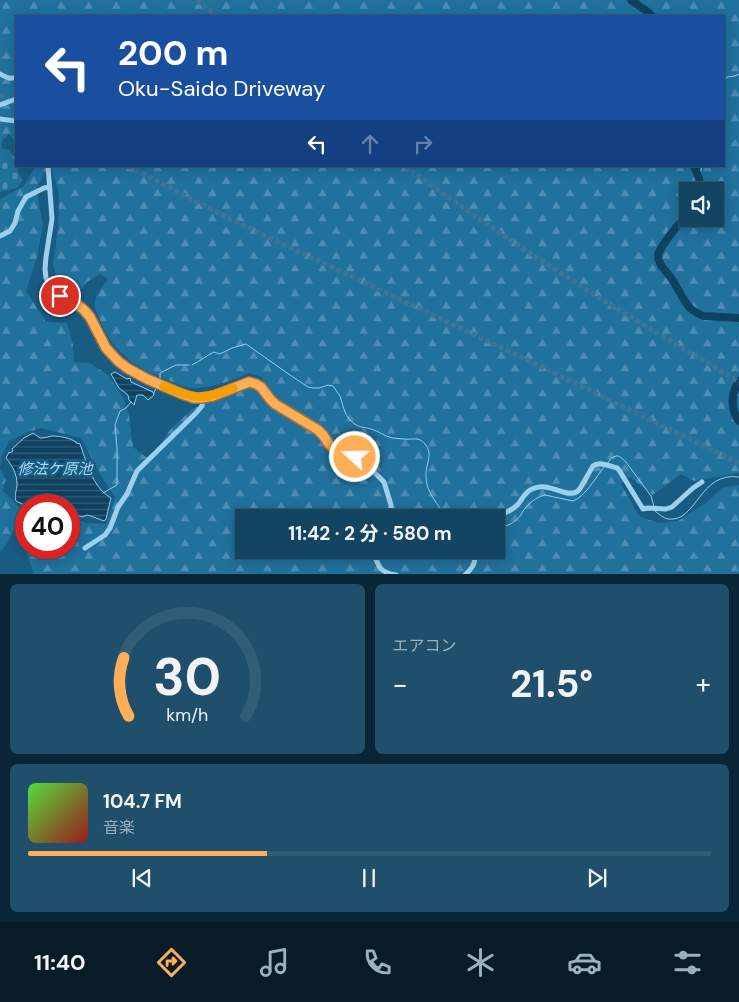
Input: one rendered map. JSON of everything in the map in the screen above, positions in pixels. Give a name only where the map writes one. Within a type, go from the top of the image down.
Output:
[{"type":"street","points":[[0,74],[7,78],[15,78]]},
{"type":"street","points":[[0,105],[15,98]]},
{"type":"street","points":[[0,119],[15,121]]},
{"type":"street","points":[[48,167],[52,220],[45,269],[46,278],[49,285],[60,296],[84,310],[90,317],[106,348],[118,361],[127,368],[194,398],[213,396],[249,382],[256,384],[261,387],[275,404],[318,430],[338,453],[355,457],[362,461],[384,482],[391,509]]},
{"type":"street","points":[[0,236],[10,231],[26,197],[49,187]]},
{"type":"street","points":[[84,548],[105,535],[137,471],[197,412],[202,406],[202,398]]},
{"type":"street","points":[[505,512],[514,508],[528,490],[540,486],[548,486],[568,494],[574,494],[595,464],[617,468],[643,509],[666,509],[672,507],[702,482]]},
{"type":"street","points":[[375,559],[381,570],[388,574],[396,574]]},
{"type":"street","points":[[465,574],[472,569],[475,559]]},
{"type":"green space","points":[[0,0],[739,0],[739,473],[694,481],[681,474],[653,495],[630,477],[621,484],[639,516],[658,523],[678,521],[705,504],[722,488],[739,485],[739,574],[32,574],[33,571],[29,559],[80,559],[80,521],[106,524],[115,497],[81,438],[41,428],[9,441],[1,458],[0,469],[0,199],[24,186],[35,167],[48,167],[36,189],[43,224],[37,257],[26,291],[46,322],[67,323],[73,345],[74,362],[90,363],[108,375],[124,399],[129,416],[133,447],[151,461],[169,431],[192,409],[248,387],[255,389],[265,388],[262,377],[250,373],[214,386],[189,388],[161,378],[139,367],[120,352],[106,332],[95,308],[97,295],[108,279],[100,274],[87,282],[76,296],[61,288],[53,265],[58,229],[59,194],[51,167],[725,167],[725,15],[15,15],[15,142],[9,134],[2,141],[2,156],[0,156]]},
{"type":"green space","points":[[0,148],[8,150],[14,157],[15,167],[17,167],[23,180],[17,188],[0,192]]},
{"type":"green space","points":[[0,469],[6,480],[2,490],[15,503],[15,528],[0,552]]},
{"type":"water","points":[[115,372],[127,379],[130,378],[131,382],[153,392],[154,395],[148,400],[143,395],[137,395],[134,405],[129,400],[128,395],[119,388],[111,374]]},
{"type":"water","name":"修法ケ原池","points":[[33,433],[40,438],[62,437],[80,444],[94,480],[102,491],[111,498],[104,521],[87,515],[80,516],[80,494],[15,494],[16,477],[6,458],[9,452],[13,451],[12,449]]},
{"type":"waterway","points":[[631,0],[651,15]]},
{"type":"waterway","points":[[725,80],[727,77],[739,74]]},
{"type":"waterway","points":[[694,167],[699,182]]},
{"type":"waterway","points":[[699,178],[702,167]]},
{"type":"waterway","points":[[679,224],[658,255],[662,267],[693,311],[703,316],[739,318]]},
{"type":"waterway","points":[[192,365],[214,352],[220,354],[246,344],[308,387],[333,386],[340,396],[347,415],[356,425],[392,438],[418,439],[425,444],[429,452],[426,473],[428,488],[441,509]]},
{"type":"waterway","points":[[160,381],[160,373],[176,365],[189,365]]},
{"type":"waterway","points":[[739,381],[733,396],[734,412],[739,421]]},
{"type":"waterway","points":[[154,393],[156,388]]},
{"type":"waterway","points":[[103,493],[117,485],[115,425],[120,411],[131,402]]},
{"type":"waterway","points":[[607,464],[611,458],[616,456],[619,456],[626,462],[651,496],[654,507]]},
{"type":"waterway","points":[[505,526],[514,522],[530,503],[542,496],[573,501],[577,499],[586,491],[604,467]]},
{"type":"waterway","points":[[655,511],[668,519],[678,518],[686,513],[715,482],[726,477],[739,477]]},
{"type":"tunnel","points":[[197,0],[215,15]]},
{"type":"tunnel","points":[[0,95],[15,103]]},
{"type":"tunnel","points":[[130,167],[228,218],[739,463]]},
{"type":"tunnel","points":[[406,167],[479,219],[606,302],[739,382]]},
{"type":"slow traffic","points":[[164,386],[194,398],[213,396],[233,388]]},
{"type":"route","points":[[60,296],[84,310],[90,317],[106,348],[118,361],[147,379],[194,398],[213,396],[249,382],[256,384],[261,387],[275,404],[318,430],[338,453],[355,457]]}]
